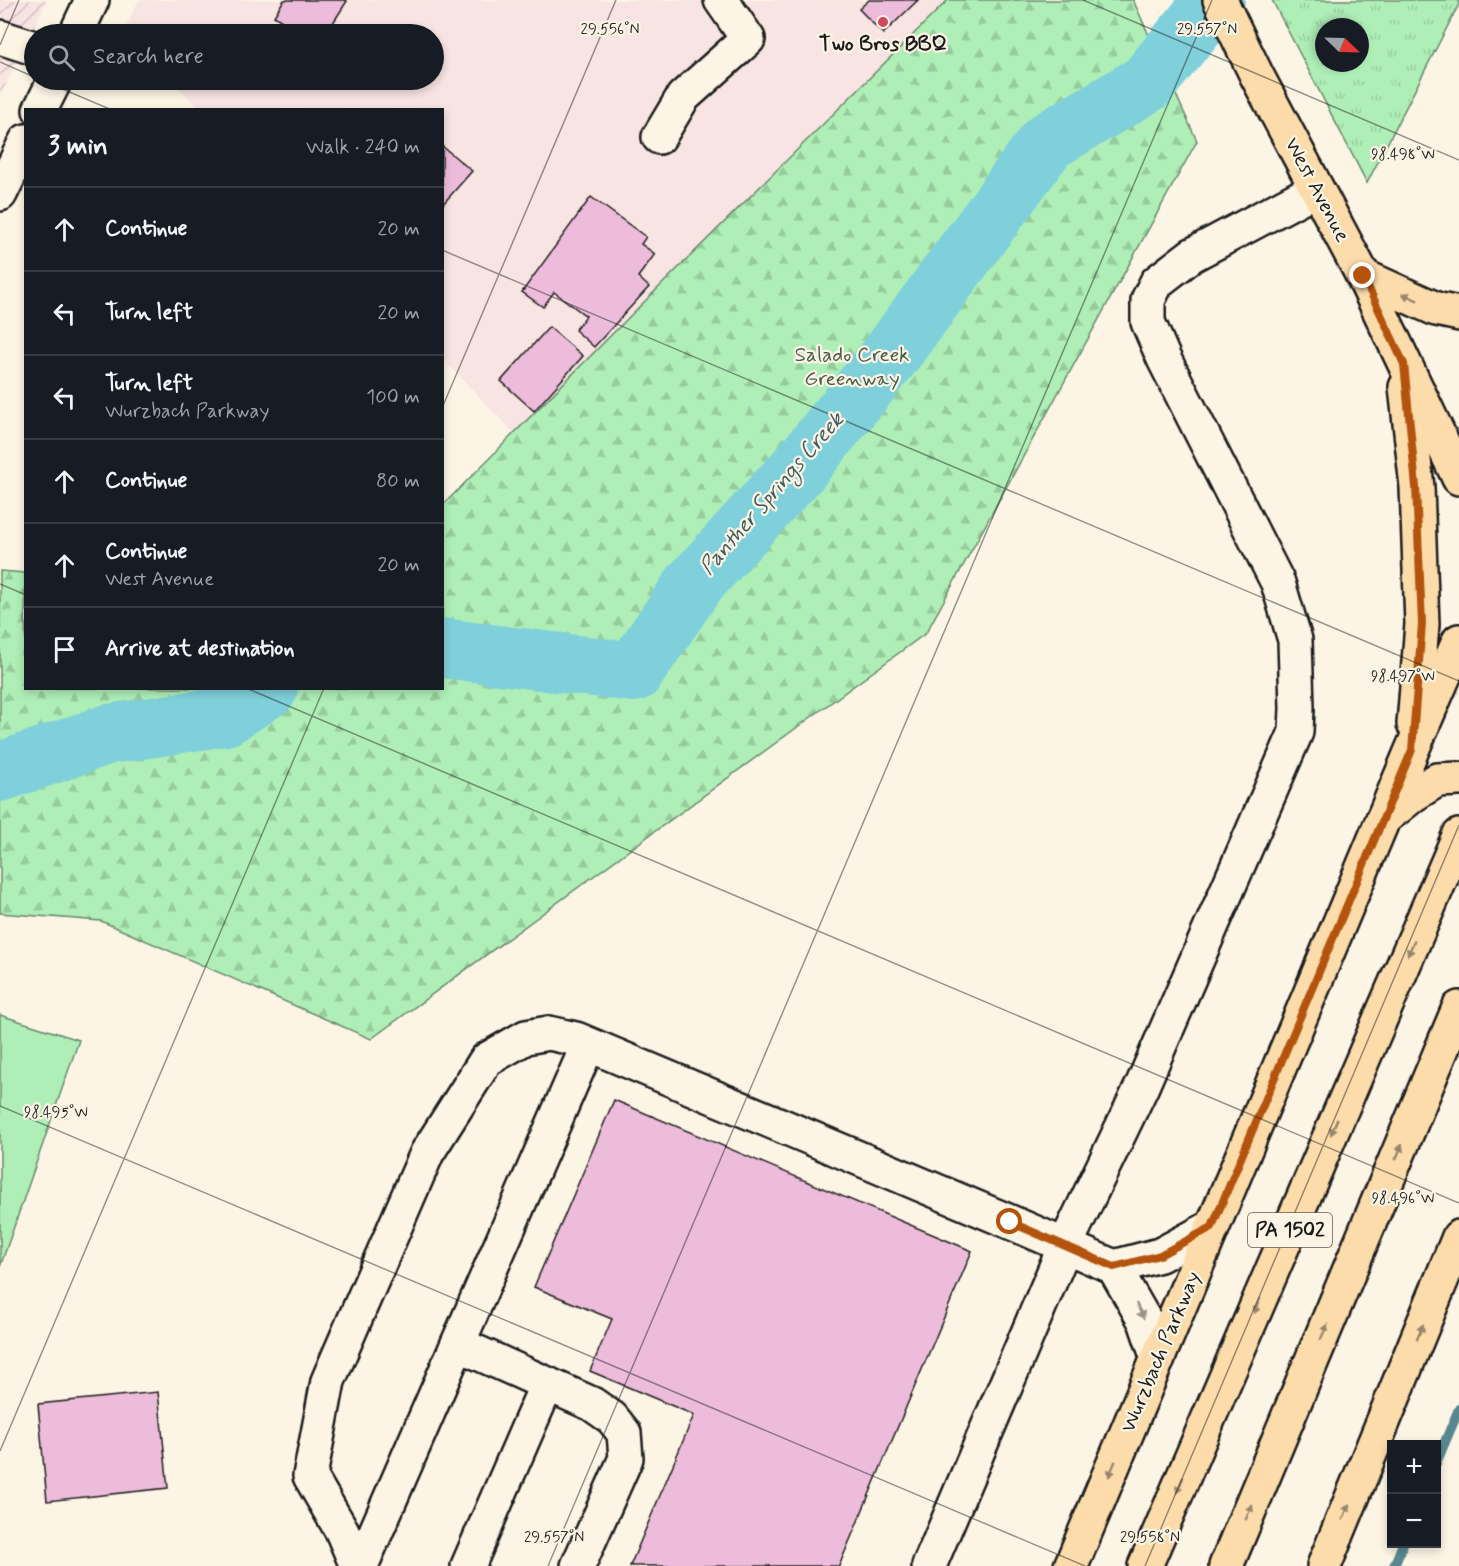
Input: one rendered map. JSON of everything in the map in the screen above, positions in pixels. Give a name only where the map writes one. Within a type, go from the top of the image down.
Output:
[{"type":"main road","name":"West Avenue","points":[[1220,0],[1257,76],[1363,276],[1459,478]]},
{"type":"main road","points":[[1363,276],[1436,309],[1459,314]]},
{"type":"main road","points":[[1404,364],[1416,487],[1422,624],[1412,750]]},
{"type":"main road","name":"Wurzbach Parkway","points":[[1071,1566],[1459,641]]},
{"type":"main road","points":[[1383,819],[1413,795],[1437,780],[1459,779]]},
{"type":"main road","name":"PA 1502","points":[[1145,1566],[1459,836]]},
{"type":"main road","name":"PA 1502","points":[[1227,1566],[1459,1008]]},
{"type":"main road","points":[[1324,1566],[1459,1237]]},
{"type":"street","points":[[81,24],[92,0]]},
{"type":"street","points":[[659,137],[683,98],[748,39],[721,0]]},
{"type":"street","points":[[0,37],[24,45]]},
{"type":"street","points":[[41,108],[50,90]]},
{"type":"street","points":[[0,194],[24,145]]},
{"type":"street","points":[[929,1566],[1065,1246],[1142,1086],[1296,732],[1295,640],[1278,583],[1164,359],[1148,322],[1148,300],[1157,282],[1192,255],[1316,189]]},
{"type":"street","points":[[359,1566],[342,1531],[310,1476],[328,1381],[427,1153],[486,1060],[526,1037],[549,1033],[576,1040],[1114,1267],[1145,1321],[1158,1359]]},
{"type":"street","points":[[359,1566],[588,1045]]},
{"type":"street","points":[[1114,1267],[1160,1255],[1212,1227]]},
{"type":"street","points":[[458,1344],[592,1404],[612,1418],[624,1434],[626,1458],[578,1566]]},
{"type":"street","points":[[468,1566],[548,1384]]},
{"type":"shaded area","points":[[0,0],[47,0],[35,24],[24,24],[24,47],[0,96]]},
{"type":"shaded area","points":[[139,0],[948,0],[515,434],[444,360],[444,108],[199,108],[181,90],[444,90],[444,24],[127,24]]},
{"type":"green space","name":"Salado Creek Greenway","points":[[948,0],[1133,0],[1197,141],[926,633],[371,1039],[101,921],[0,913],[0,571],[24,573],[24,690],[444,690],[444,504]]},
{"type":"green space","points":[[1272,0],[1459,0],[1367,183]]},
{"type":"green space","points":[[0,1015],[79,1040],[0,1267]]},
{"type":"building","points":[[284,0],[347,1],[332,24],[280,24],[282,21],[274,16]]},
{"type":"building","name":"Two Bros BBQ","points":[[869,0],[918,0],[883,34],[859,9]]},
{"type":"building","points":[[444,148],[472,171],[444,203]]},
{"type":"building","points":[[591,197],[646,237],[641,244],[655,254],[638,277],[649,287],[594,347],[575,330],[586,316],[554,292],[543,307],[522,292]]},
{"type":"building","points":[[549,327],[583,356],[534,411],[501,381]]},
{"type":"building","points":[[614,1100],[972,1251],[839,1566],[630,1566],[694,1415],[590,1371],[612,1319],[534,1287]]},
{"type":"building","points":[[158,1392],[168,1488],[47,1501],[38,1404]]},
{"type":"waterway","name":"Panther Springs Creek","points":[[444,648],[634,672],[694,584],[802,465],[890,356],[1047,142],[1147,83],[1215,0]]},
{"type":"waterway","name":"Panther Springs Creek","points":[[0,772],[109,734],[225,716],[265,690]]},
{"type":"waterway","points":[[1441,1451],[1459,1409]]},
{"type":"waterway","points":[[1394,1566],[1401,1548]]},
{"type":"place","name":"Two Bros BBQ","points":[[883,22]]},
{"type":"route","points":[[1010,1222],[1114,1267],[1160,1255],[1212,1227],[1412,750],[1422,624],[1416,487],[1404,364],[1363,276]]}]
